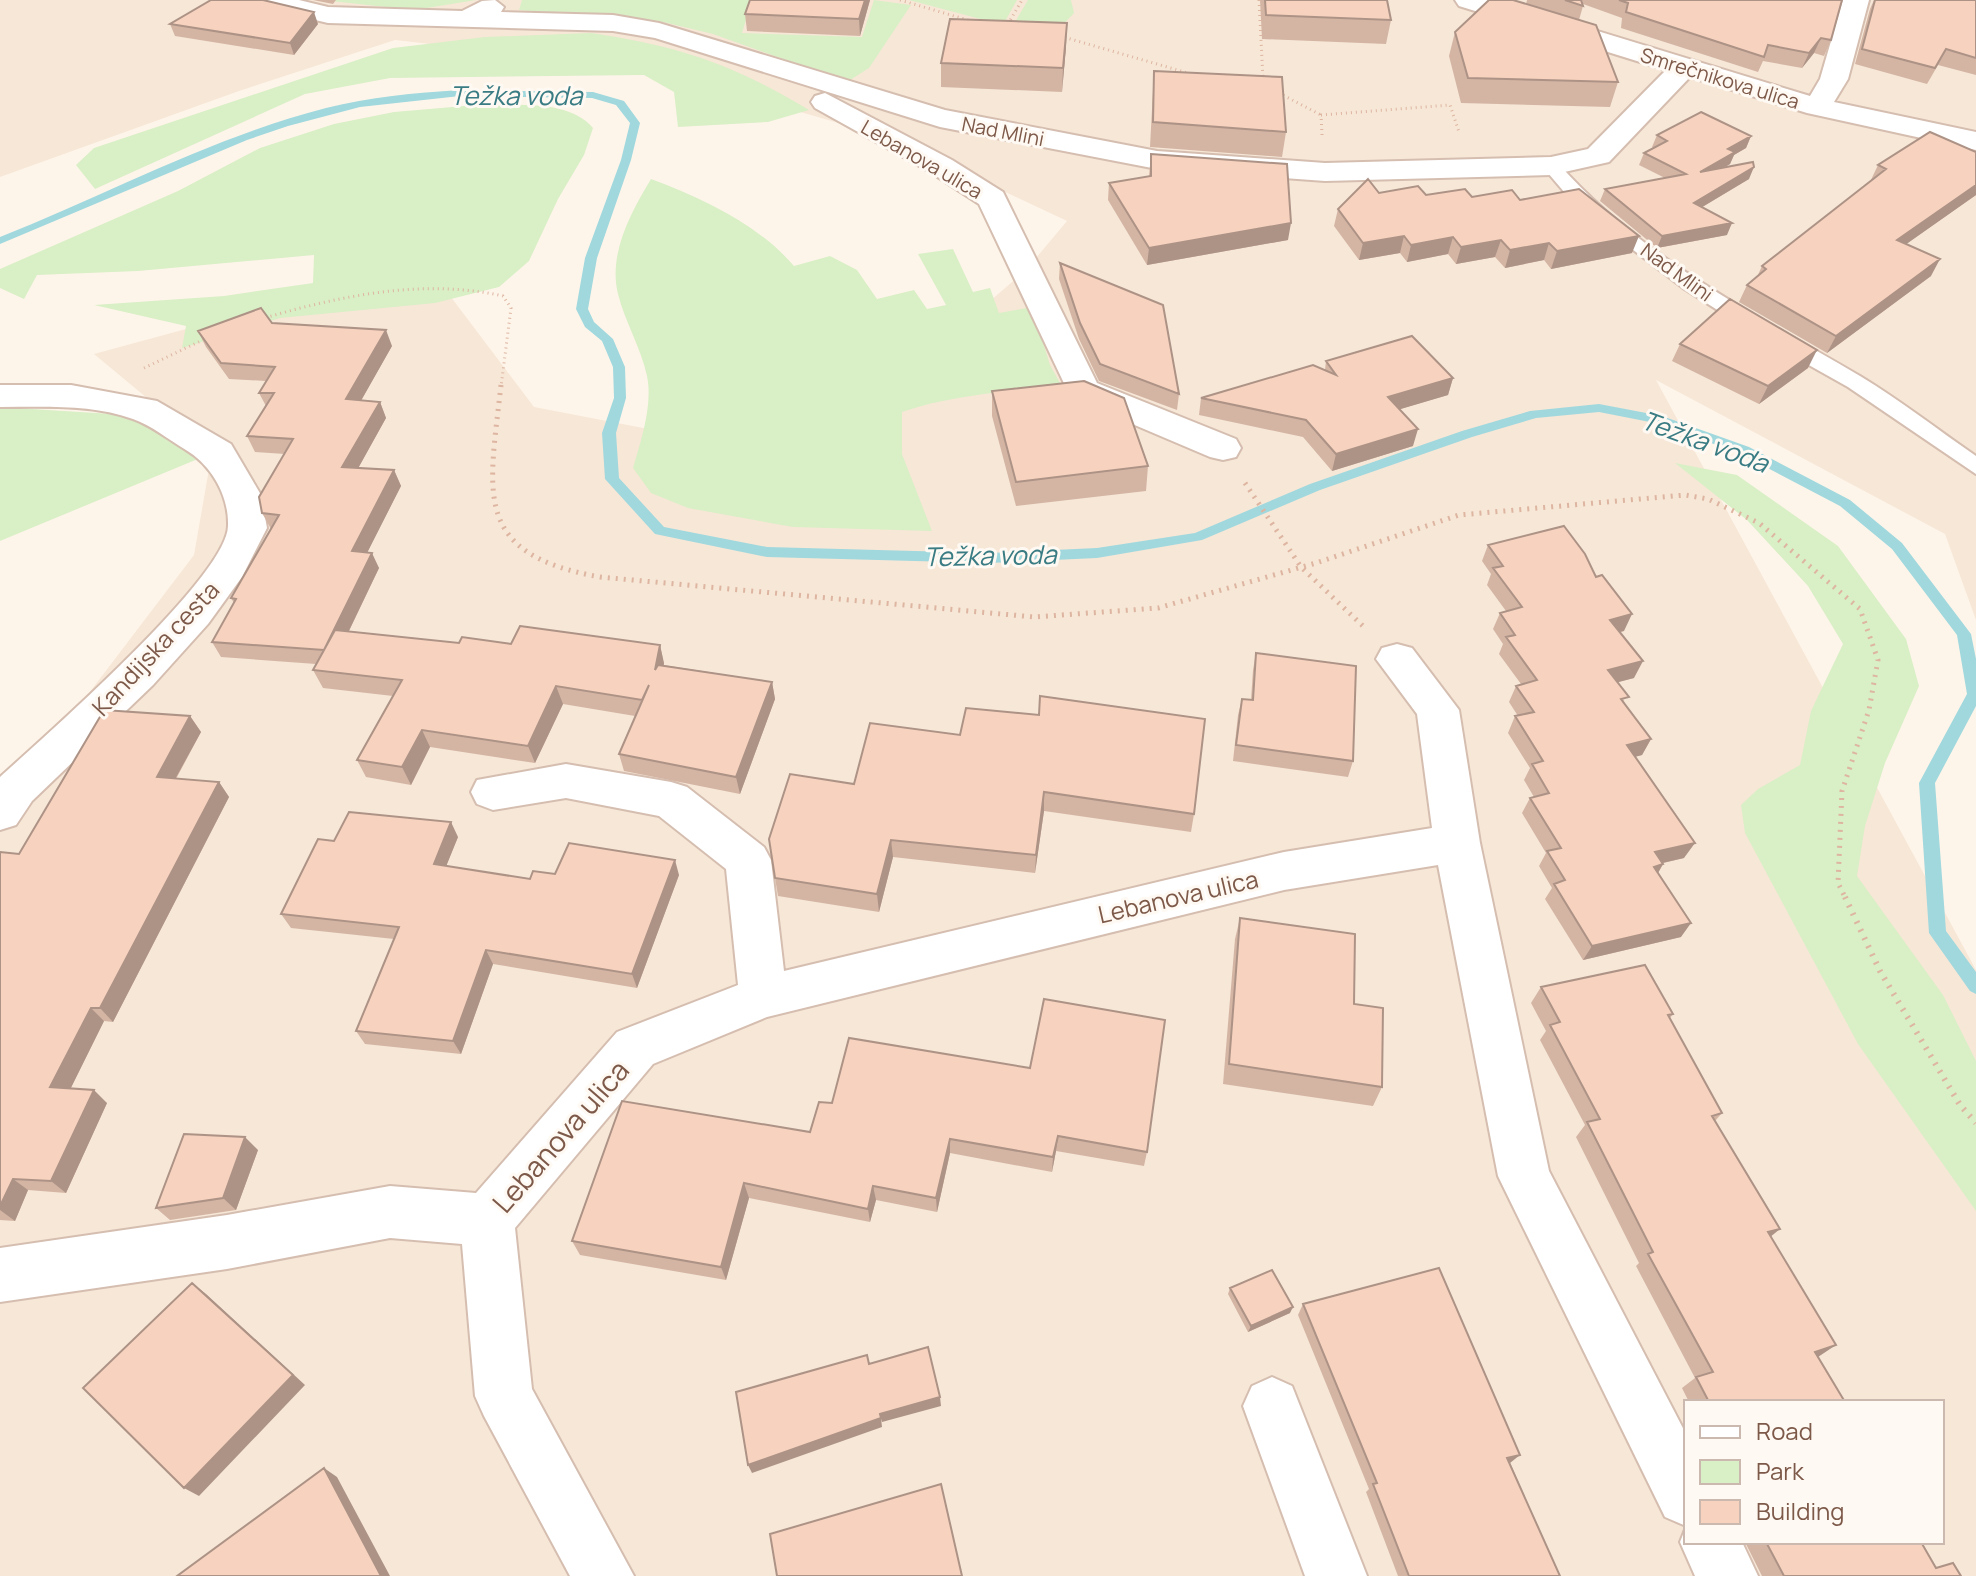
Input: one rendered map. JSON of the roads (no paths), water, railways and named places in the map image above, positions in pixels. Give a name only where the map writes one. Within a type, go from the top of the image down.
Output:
[{"type":"street","points":[[266,0],[328,15],[466,19],[503,0]]},
{"type":"street","name":"Smrečnikova ulica","points":[[1468,0],[1817,107],[1976,141]]},
{"type":"street","points":[[1817,107],[1834,79],[1856,0]]},
{"type":"street","name":"Nad Mlini","points":[[466,19],[613,23],[659,31],[940,118],[1157,160],[1325,172],[1551,166],[1598,156],[1683,68]]},
{"type":"street","name":"Lebanova ulica","points":[[791,74],[832,108],[941,166],[992,199],[1083,390],[1223,448]]},
{"type":"street","name":"Kandijska cesta","points":[[0,396],[22,393],[101,400],[144,409],[218,453],[242,495],[248,528],[228,567],[194,614],[138,674],[16,789],[0,812]]},
{"type":"street","points":[[1397,659],[1438,710],[1457,843],[1524,1176],[1684,1492]]},
{"type":"street","points":[[493,792],[566,781],[671,800],[748,860],[763,997]]},
{"type":"street","name":"Lebanova ulica","points":[[603,1576],[504,1396],[487,1220],[635,1048],[763,997],[1284,871],[1457,843]]},
{"type":"street","points":[[0,1275],[227,1242],[390,1212],[487,1220]]},
{"type":"street","points":[[1272,1406],[1336,1576]]},
{"type":"street","points":[[1711,1544],[1727,1576]]},
{"type":"lane","name":"Nad Mlini","points":[[1551,166],[1583,203],[1690,284],[1773,337],[1855,382],[1976,467]]},
{"type":"waterway","name":"Težka voda","points":[[0,241],[243,138],[327,111],[393,98],[460,93],[593,95],[620,103],[635,123],[626,160],[591,258],[582,309],[589,324],[607,339],[619,367],[620,398],[609,433],[612,479],[660,531],[767,552],[989,558],[1097,553],[1197,537],[1315,487],[1467,434],[1535,414],[1599,408],[1657,419],[1744,450],[1845,503],[1897,546],[1964,634],[1975,694],[1927,783],[1938,933],[1976,986]]}]
